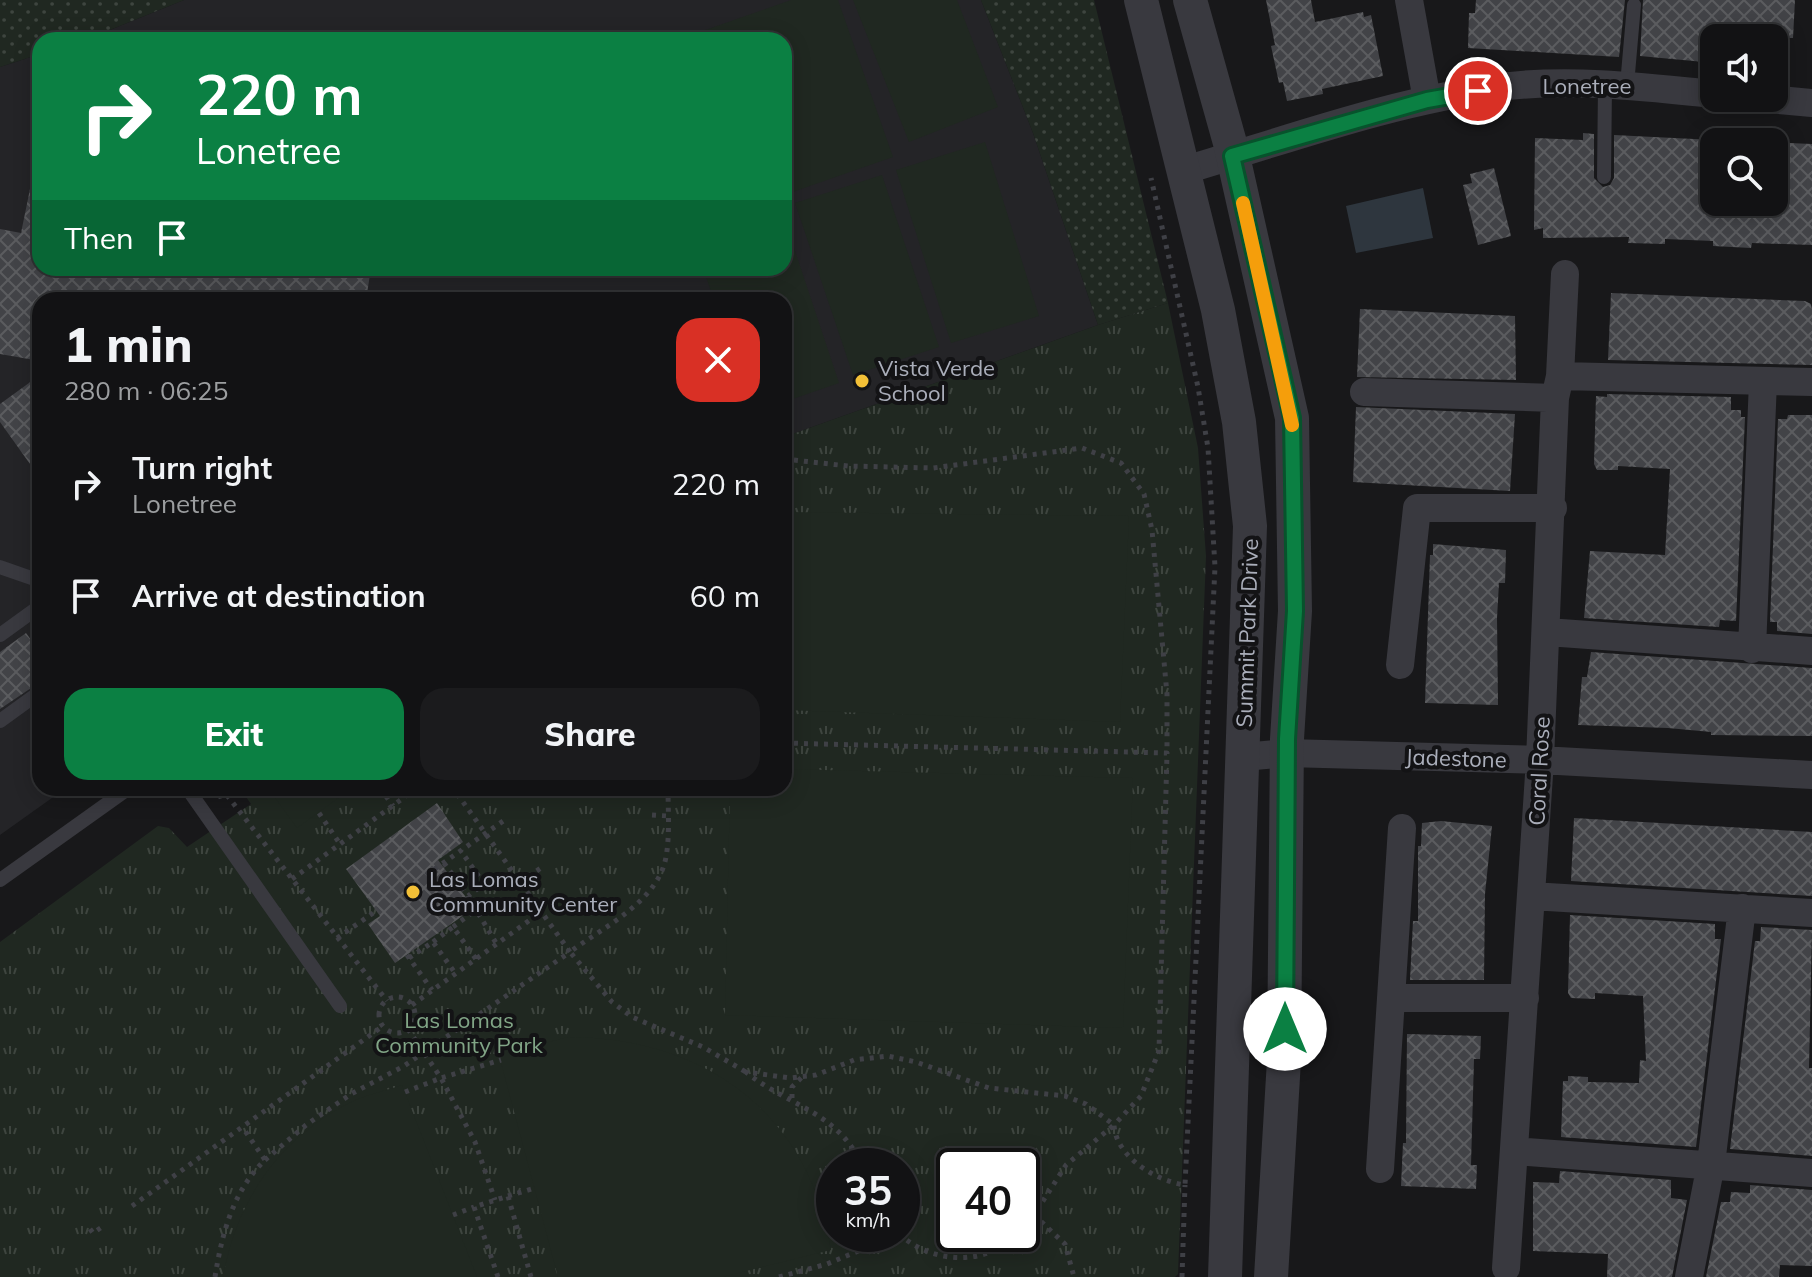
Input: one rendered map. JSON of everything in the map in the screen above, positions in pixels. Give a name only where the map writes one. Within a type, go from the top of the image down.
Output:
[{"type":"street","name":"Summit Park Drive","points":[[1141,0],[1218,310],[1244,467],[1250,526],[1225,1277]]},
{"type":"street","name":"Summit Park Drive","points":[[1190,0],[1232,156],[1292,418],[1295,611],[1287,753],[1284,1060],[1271,1277]]},
{"type":"street","points":[[1409,0],[1427,100]]},
{"type":"street","name":"Lonetree","points":[[1182,171],[1427,100],[1503,86],[1616,85],[1700,93]]},
{"type":"street","points":[[1788,101],[1812,103]]},
{"type":"street","name":"Coral Rose","points":[[1506,1268],[1540,760],[1565,274]]},
{"type":"street","points":[[1752,649],[1763,381]]},
{"type":"street","points":[[1364,392],[1812,382]]},
{"type":"street","points":[[1400,665],[1417,508],[1553,508]]},
{"type":"street","points":[[1547,632],[1812,651]]},
{"type":"street","name":"Jadestone","points":[[1243,757],[1287,753],[1540,760],[1812,775]]},
{"type":"street","points":[[1380,1169],[1402,828]]},
{"type":"street","points":[[1531,896],[1812,913]]},
{"type":"street","points":[[1689,1277],[1711,1164],[1742,908]]},
{"type":"street","points":[[1393,998],[1525,998]]},
{"type":"street","points":[[1515,1151],[1812,1173]]},
{"type":"lane","points":[[1604,177],[1616,85],[1634,5]]},
{"type":"lane","points":[[0,567],[32,578]]},
{"type":"lane","points":[[0,635],[32,612]]},
{"type":"lane","points":[[0,721],[32,698]]},
{"type":"lane","points":[[0,880],[118,796]]},
{"type":"lane","points":[[193,796],[340,1006]]},
{"type":"path","points":[[1148,166],[1198,387],[1208,448],[1215,567],[1182,1277]]},
{"type":"path","points":[[792,460],[848,466],[933,468],[992,462],[1071,448],[1101,453],[1121,463],[1144,494],[1152,530],[1167,694],[1159,1051],[1141,1096],[1114,1125],[1066,1165],[1040,1206]]},
{"type":"path","points":[[792,743],[1167,753]]},
{"type":"path","points":[[228,796],[387,1001]]},
{"type":"path","points":[[386,796],[393,806]]},
{"type":"path","points":[[292,879],[406,796]]},
{"type":"path","points":[[459,796],[570,952],[612,1002],[632,1017],[703,1047],[811,1109],[843,1136],[851,1148]]},
{"type":"path","points":[[215,1277],[235,1202],[246,1178],[265,1160],[306,1125],[351,1094],[424,1053],[635,906],[655,883],[666,859],[668,796]]},
{"type":"path","points":[[319,813],[340,844]]},
{"type":"path","points":[[652,815],[668,816]]},
{"type":"path","points":[[426,875],[506,819]]},
{"type":"path","points":[[461,851],[484,884],[468,896]]},
{"type":"path","points":[[444,863],[477,909],[497,944]]},
{"type":"path","points":[[520,882],[541,868]]},
{"type":"path","points":[[337,938],[379,909]]},
{"type":"path","points":[[432,990],[408,957],[477,909]]},
{"type":"path","points":[[412,1005],[541,911]]},
{"type":"path","points":[[453,927],[476,959]]},
{"type":"path","points":[[433,942],[455,973]]},
{"type":"path","points":[[401,998],[412,1005],[414,1020],[408,1029],[397,1033],[383,1026],[379,1012],[387,1001],[401,998]]},
{"type":"path","points":[[132,1206],[383,1026]]},
{"type":"path","points":[[408,1029],[441,1078],[475,1142],[495,1200]]},
{"type":"path","points":[[746,1072],[802,1077],[854,1060],[888,1056],[916,1062],[989,1088],[1065,1096],[1086,1104],[1114,1125]]},
{"type":"path","points":[[405,1092],[501,1060]]},
{"type":"path","points":[[792,1099],[792,1087],[802,1077]]},
{"type":"path","points":[[1114,1125],[1114,1133],[1139,1164],[1154,1176],[1185,1185]]},
{"type":"path","points":[[243,1128],[265,1160]]},
{"type":"path","points":[[453,1215],[535,1188]]},
{"type":"path","points":[[508,1196],[531,1277]]},
{"type":"path","points":[[474,1207],[498,1277]]},
{"type":"path","points":[[1040,1221],[1065,1244],[1074,1277]]},
{"type":"path","points":[[90,1229],[93,1233],[105,1225]]},
{"type":"path","points":[[920,1250],[925,1254],[954,1258],[971,1258],[988,1252]]},
{"type":"path","points":[[779,1277],[827,1264],[856,1252]]},
{"type":"shaded area","name":"Vista Verde School","points":[[184,0],[981,0],[1033,133],[1098,325],[792,434],[792,292],[32,292],[32,796],[55,796],[0,835],[0,67],[32,57],[32,276],[792,276],[792,32],[105,32]]},
{"type":"shaded area","points":[[1423,188],[1433,238],[1356,253],[1346,206]]},
{"type":"green space","points":[[0,0],[184,0],[105,32],[32,32],[32,57],[0,67]]},
{"type":"green space","points":[[791,0],[838,0],[893,157],[792,192],[792,32],[700,32]]},
{"type":"green space","points":[[853,0],[957,0],[998,107],[909,142]]},
{"type":"green space","points":[[981,0],[1094,0],[1168,303],[1098,325],[1033,133]]},
{"type":"green space","points":[[985,142],[1039,316],[951,343],[896,170]]},
{"type":"green space","points":[[882,175],[939,347],[853,375],[795,203]]},
{"type":"green space","points":[[792,242],[839,383],[792,399],[792,292],[711,292],[706,276],[792,276]]},
{"type":"green space","name":"Las Lomas Community Park","points":[[1168,303],[1198,448],[1206,556],[1178,1274],[1175,1277],[0,1277],[0,942],[158,826],[169,828],[187,847],[251,804],[246,796],[792,796],[792,434]]},
{"type":"green space","points":[[792,512],[1129,516],[1120,722],[792,710]]},
{"type":"green space","points":[[792,769],[1133,778],[1123,1028],[725,1015],[730,796],[792,796]]},
{"type":"green space","points":[[274,796],[341,796],[297,828]]},
{"type":"green space","points":[[568,1037],[617,1040],[663,1051],[705,1068],[742,1092],[774,1122],[800,1158],[816,1194],[816,1252],[823,1252],[722,1277],[558,1277],[499,1055]]},
{"type":"green space","points":[[402,1085],[477,1277],[223,1277],[230,1249],[250,1198],[282,1154],[301,1135],[349,1103]]},
{"type":"building","points":[[1266,0],[1311,0],[1315,22],[1363,12],[1364,17],[1371,15],[1383,76],[1322,89],[1323,94],[1287,101],[1283,82],[1279,83],[1271,46],[1275,45]]},
{"type":"building","points":[[1476,0],[1625,0],[1619,57],[1468,48],[1469,13],[1475,13]]},
{"type":"building","points":[[1643,0],[1795,0],[1793,38],[1788,38],[1788,24],[1700,24],[1700,62],[1640,56]]},
{"type":"building","points":[[1583,133],[1594,134],[1594,178],[1603,187],[1610,185],[1614,178],[1614,135],[1700,139],[1700,216],[1788,216],[1789,143],[1812,144],[1812,245],[1752,243],[1751,248],[1713,246],[1713,241],[1665,239],[1665,244],[1628,243],[1629,237],[1543,238],[1543,228],[1534,230],[1535,138],[1583,140]]},
{"type":"building","points":[[1494,168],[1511,236],[1478,245],[1463,185],[1472,183],[1470,174]]},
{"type":"building","points":[[32,189],[32,276],[370,276],[367,292],[32,292],[32,360],[0,354],[0,229],[21,233]]},
{"type":"building","points":[[1611,293],[1805,301],[1811,304],[1812,310],[1812,365],[1608,360]]},
{"type":"building","points":[[1360,309],[1515,316],[1516,380],[1357,377]]},
{"type":"building","points":[[32,381],[32,467],[0,422],[0,404]]},
{"type":"building","points":[[1607,394],[1731,397],[1731,410],[1741,410],[1741,417],[1745,417],[1736,621],[1720,620],[1719,627],[1584,618],[1590,551],[1665,555],[1670,469],[1618,466],[1618,470],[1597,470],[1594,464],[1596,396],[1607,397]]},
{"type":"building","points":[[1356,407],[1515,414],[1510,491],[1353,482]]},
{"type":"building","points":[[1788,415],[1812,415],[1812,634],[1777,631],[1777,622],[1770,622],[1778,419],[1787,419]]},
{"type":"building","points":[[1433,544],[1506,550],[1505,583],[1499,583],[1497,618],[1498,705],[1425,703],[1430,555],[1433,555]]},
{"type":"building","points":[[26,633],[32,641],[32,687],[0,709],[0,652]]},
{"type":"building","points":[[1591,652],[1812,668],[1812,736],[1711,735],[1711,732],[1668,728],[1578,725],[1582,677],[1587,677]]},
{"type":"building","name":"Las Lomas Community Center","points":[[437,803],[463,842],[438,860],[474,908],[395,963],[368,924],[380,916],[346,869]]},
{"type":"building","points":[[1574,818],[1812,832],[1812,896],[1571,881]]},
{"type":"building","points":[[1441,821],[1492,826],[1485,894],[1484,980],[1410,980],[1413,921],[1418,921],[1418,846],[1421,846],[1422,823]]},
{"type":"building","points":[[1570,915],[1715,924],[1715,939],[1721,939],[1696,1147],[1561,1137],[1563,1081],[1568,1081],[1568,1076],[1588,1077],[1588,1082],[1639,1083],[1640,1060],[1646,1061],[1643,996],[1595,993],[1595,999],[1571,998],[1568,993]]},
{"type":"building","points":[[1761,927],[1812,930],[1809,1068],[1812,1068],[1812,1156],[1730,1149],[1755,941],[1760,941]]},
{"type":"building","points":[[1407,1034],[1481,1036],[1480,1059],[1474,1059],[1471,1165],[1477,1165],[1476,1189],[1401,1186],[1403,1143],[1406,1143]]},
{"type":"building","points":[[1560,1171],[1671,1180],[1671,1198],[1687,1200],[1672,1277],[1607,1277],[1608,1254],[1533,1251],[1533,1182],[1559,1183]]},
{"type":"building","points":[[1750,1185],[1812,1190],[1812,1266],[1780,1265],[1779,1277],[1706,1277],[1721,1202],[1730,1202],[1731,1192],[1750,1193]]},
{"type":"slow traffic","points":[[1243,203],[1292,425]]},
{"type":"place","name":"Vista Verde School","points":[[862,381]]},
{"type":"place","name":"Las Lomas Community Center","points":[[413,892]]},
{"type":"route","points":[[1285,1029],[1287,739],[1295,611],[1292,418],[1232,156],[1427,100],[1478,91]]}]
